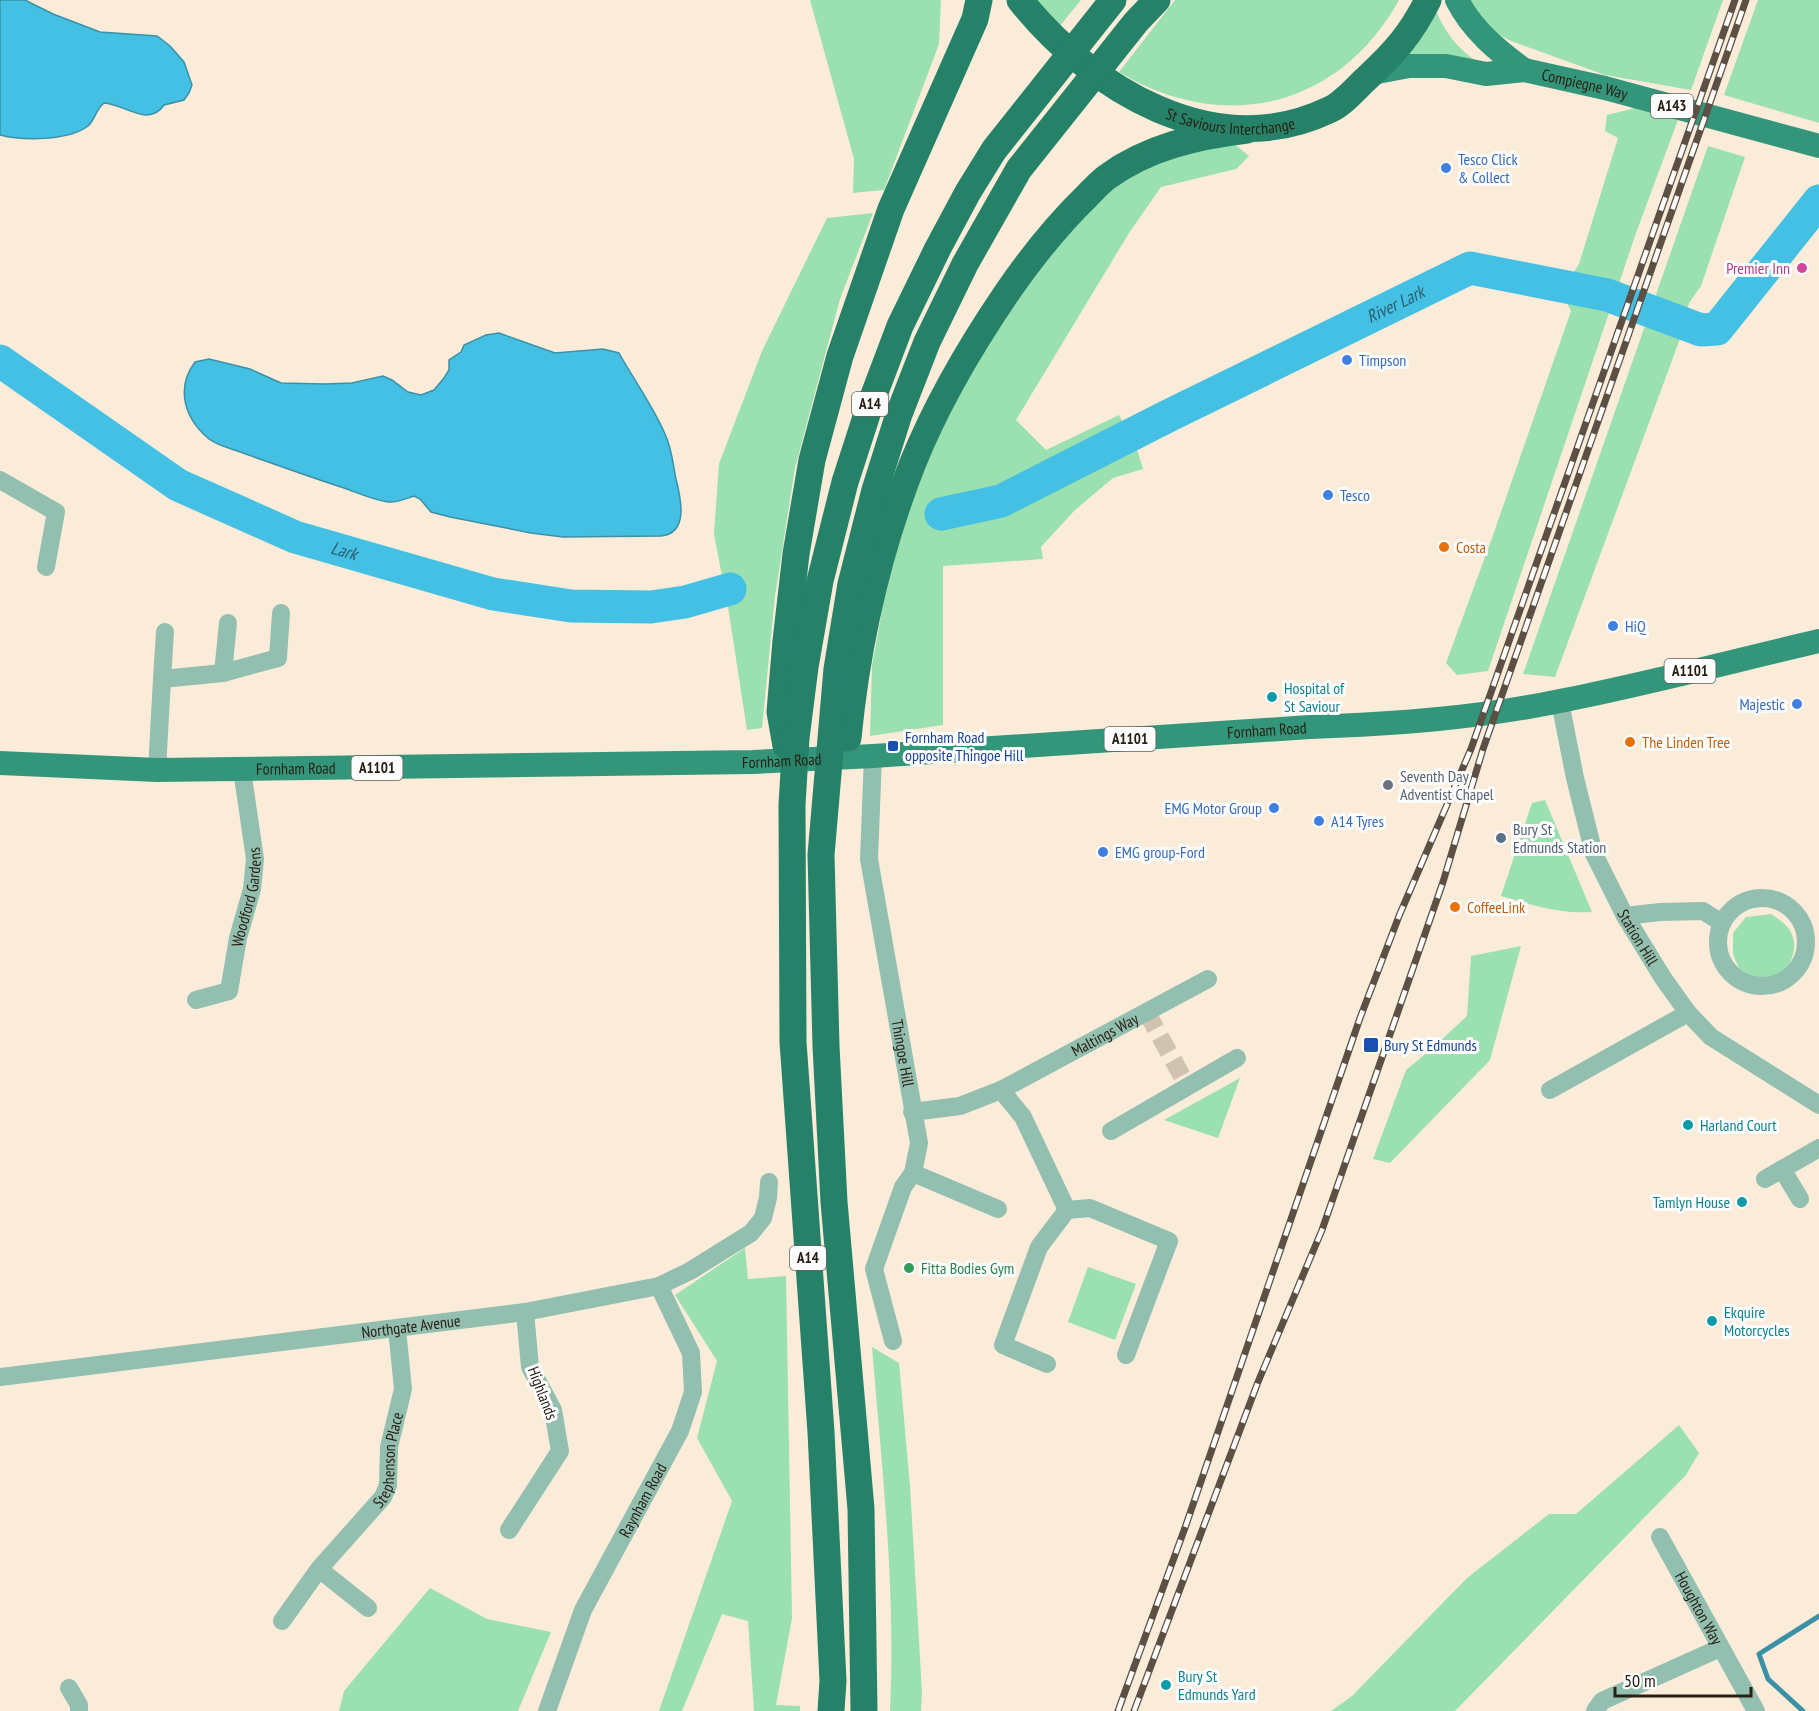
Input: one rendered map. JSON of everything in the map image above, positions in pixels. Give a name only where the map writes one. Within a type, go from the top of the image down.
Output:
[{"type":"highway","name":"A14","points":[[831,1711],[833,1680],[821,1432],[793,1042],[792,805],[794,778],[790,739],[780,712],[786,641],[796,554],[812,460],[840,356],[891,209],[975,19],[979,0]]},
{"type":"highway","name":"St Saviours Interchange","points":[[1020,0],[1056,40],[1121,90],[1175,117],[1214,126],[1247,130],[1302,121],[1332,109],[1394,54],[1428,0]]},
{"type":"highway","name":"A14","points":[[790,739],[820,581],[845,482],[869,408],[900,326],[943,238],[994,150],[1113,0]]},
{"type":"highway","name":"A14","points":[[864,1711],[861,1509],[834,1202],[826,1046],[821,855],[833,802],[839,734],[837,669],[851,584],[875,490],[899,414],[927,342],[965,264],[1019,169],[1136,22],[1157,0]]},
{"type":"highway","name":"A14","points":[[839,734],[860,652],[876,571],[912,463],[963,363],[993,313],[1032,257],[1072,210],[1106,178],[1140,157],[1174,144],[1208,135],[1247,130]]},
{"type":"main road","name":"Compiegne Way","points":[[1457,0],[1462,11],[1496,50],[1524,70]]},
{"type":"main road","name":"Compiegne Way","points":[[1372,73],[1410,66],[1446,66],[1486,74],[1524,70],[1605,88],[1819,146]]},
{"type":"main road","name":"A1101","points":[[1560,702],[1819,641]]},
{"type":"main road","name":"Fornham Road","points":[[0,763],[157,770],[242,770],[753,762],[1310,727],[1378,725],[1560,702]]},
{"type":"street","points":[[0,480],[56,512],[46,567]]},
{"type":"street","points":[[162,679],[223,673],[278,658],[281,613]]},
{"type":"street","points":[[223,673],[228,623]]},
{"type":"street","points":[[157,770],[165,632]]},
{"type":"street","name":"Station Hill","points":[[1560,702],[1575,778],[1594,854],[1625,916],[1658,971],[1688,1013],[1711,1037],[1819,1105]]},
{"type":"street","name":"Thingoe Hill","points":[[873,756],[870,859],[919,1143],[913,1173],[903,1187],[874,1269],[893,1341]]},
{"type":"street","name":"Woodford Gardens","points":[[196,1000],[229,991],[238,938],[252,889],[255,859],[242,770]]},
{"type":"street","points":[[1766,897],[1779,900],[1792,908],[1799,916],[1813,949],[1790,977],[1779,983],[1756,986],[1741,981],[1723,963],[1718,949],[1718,933],[1722,923],[1736,905],[1750,899],[1766,897]]},
{"type":"street","points":[[1625,916],[1703,911],[1722,923]]},
{"type":"street","name":"Maltings Way","points":[[912,1112],[960,1106],[1000,1090],[1208,979]]},
{"type":"street","points":[[1550,1090],[1688,1013]]},
{"type":"street","points":[[1111,1131],[1238,1059]]},
{"type":"street","points":[[1000,1090],[1023,1118],[1067,1210]]},
{"type":"street","points":[[1765,1179],[1819,1148]]},
{"type":"street","points":[[1782,1169],[1800,1199]]},
{"type":"street","points":[[913,1173],[998,1209]]},
{"type":"street","name":"Northgate Avenue","points":[[0,1377],[525,1312],[659,1286],[690,1272],[751,1233],[763,1218],[769,1182]]},
{"type":"street","points":[[1047,1364],[1003,1345],[1039,1247],[1067,1210],[1090,1208],[1169,1241],[1126,1355]]},
{"type":"street","name":"Raynham Road","points":[[547,1711],[583,1610],[680,1431],[693,1392],[691,1353],[659,1286]]},
{"type":"street","name":"Highlands","points":[[509,1530],[560,1451],[553,1410],[531,1367],[525,1312]]},
{"type":"street","name":"Stephenson Place","points":[[282,1621],[319,1569],[383,1497],[388,1485],[389,1448],[403,1389],[396,1329]]},
{"type":"street","name":"Houghton Way","points":[[1660,1537],[1756,1711]]},
{"type":"street","points":[[319,1569],[368,1608]]},
{"type":"street","points":[[1602,1708],[1720,1648]]},
{"type":"street","points":[[69,1688],[79,1705],[79,1711]]},
{"type":"green space","points":[[810,0],[941,0],[939,44],[884,190],[853,193],[854,159]]},
{"type":"green space","points":[[1029,0],[1081,0],[1059,27]]},
{"type":"green space","points":[[1175,0],[1399,0],[1374,37],[1345,66],[1312,87],[1276,100],[1238,105],[1199,103],[1159,91],[1119,72]]},
{"type":"green space","points":[[1465,0],[1723,0],[1691,90],[1605,75],[1511,41],[1488,29]]},
{"type":"green space","points":[[1758,0],[1819,0],[1819,123],[1724,95]]},
{"type":"green space","points":[[1434,5],[1453,40],[1484,66],[1403,54]]},
{"type":"green space","points":[[1639,107],[1678,120],[1636,233],[1488,671],[1457,675],[1446,663],[1571,311],[1561,292],[1579,264],[1618,138],[1605,131],[1607,115]]},
{"type":"green space","points":[[1234,144],[1249,156],[1236,169],[1161,187],[1129,233],[1016,420],[1046,450],[1119,415],[1137,449],[1143,469],[1113,478],[1075,510],[1041,547],[1043,559],[943,566],[943,725],[870,736],[872,666],[885,593],[916,483],[963,381],[1013,298],[1083,213],[1122,175],[1157,159]]},
{"type":"green space","points":[[1708,146],[1745,157],[1701,286],[1689,303],[1681,336],[1555,677],[1523,674]]},
{"type":"green space","points":[[873,213],[840,299],[795,468],[775,596],[762,728],[747,730],[714,534],[719,464],[762,351],[827,218]]},
{"type":"green space","points":[[1545,800],[1592,912],[1557,910],[1501,896],[1532,803]]},
{"type":"green space","points":[[1771,914],[1789,929],[1794,947],[1789,964],[1783,971],[1767,979],[1740,971],[1733,954],[1733,933],[1746,917]]},
{"type":"green space","points":[[1521,946],[1490,1060],[1390,1163],[1373,1159],[1406,1070],[1467,1016],[1471,956]]},
{"type":"green space","points":[[1240,1078],[1218,1138],[1164,1120]]},
{"type":"green space","points":[[745,1248],[748,1279],[786,1276],[792,1618],[776,1705],[800,1706],[800,1711],[754,1711],[748,1621],[722,1614],[682,1711],[659,1711],[732,1501],[697,1438],[717,1361],[675,1295]]},
{"type":"green space","points":[[1088,1267],[1136,1284],[1115,1340],[1068,1322]]},
{"type":"green space","points":[[872,1347],[899,1363],[910,1486],[922,1692],[921,1711],[890,1711],[890,1575]]},
{"type":"green space","points":[[1679,1425],[1699,1453],[1686,1475],[1455,1711],[1331,1711],[1352,1696],[1467,1578],[1549,1514],[1576,1514]]},
{"type":"green space","points":[[430,1588],[487,1619],[551,1632],[518,1711],[339,1711],[344,1691]]},
{"type":"water","points":[[0,0],[25,0],[53,14],[100,32],[157,36],[170,46],[184,62],[192,85],[189,93],[184,100],[164,105],[158,112],[151,115],[104,103],[88,126],[69,135],[33,139],[0,135]]},
{"type":"water","points":[[499,333],[555,353],[603,349],[619,353],[655,413],[669,445],[681,505],[681,514],[676,529],[670,534],[661,536],[563,537],[531,533],[431,512],[420,499],[414,496],[395,502],[377,500],[217,444],[209,439],[194,422],[186,403],[184,393],[189,372],[195,362],[209,359],[250,369],[281,383],[352,383],[383,376],[408,392],[421,395],[434,390],[449,370],[449,360],[461,352],[464,345],[486,335]]},
{"type":"waterway","name":"River Lark","points":[[941,514],[1001,501],[1170,415],[1470,268],[1607,295],[1701,330],[1717,329],[1819,201]]},
{"type":"waterway","name":"Lark","points":[[0,361],[178,485],[295,537],[493,594],[571,606],[651,607],[685,602],[730,589]]},
{"type":"waterway","points":[[1803,1711],[1768,1679],[1759,1654],[1819,1616]]},
{"type":"tunnel","points":[[1147,1013],[1188,1087]]},
{"type":"railway","points":[[1118,1711],[1186,1525],[1360,1018],[1399,916],[1471,749],[1735,0]]},
{"type":"railway","points":[[1134,1711],[1258,1382],[1322,1230],[1443,882],[1483,749],[1746,0]]},
{"type":"place","name":"Tesco Click & Collect","points":[[1446,168]]},
{"type":"place","name":"Premier Inn","points":[[1802,268]]},
{"type":"place","name":"Timpson","points":[[1347,360]]},
{"type":"place","name":"Tesco","points":[[1328,495]]},
{"type":"place","name":"Costa","points":[[1444,547]]},
{"type":"place","name":"HiQ","points":[[1613,626]]},
{"type":"place","name":"Hospital of St Saviour","points":[[1272,697]]},
{"type":"place","name":"Majestic","points":[[1797,704]]},
{"type":"place","name":"The Linden Tree","points":[[1630,742]]},
{"type":"place","name":"Fornham Road opposite Thingoe Hill","points":[[893,746]]},
{"type":"place","name":"Seventh Day Adventist Chapel","points":[[1388,785]]},
{"type":"place","name":"EMG Motor Group","points":[[1274,808]]},
{"type":"place","name":"A14 Tyres","points":[[1319,821]]},
{"type":"place","name":"Bury St Edmunds Station","points":[[1501,838]]},
{"type":"place","name":"EMG group-Ford","points":[[1103,852]]},
{"type":"place","name":"CoffeeLink","points":[[1455,907]]},
{"type":"place","name":"Bury St Edmunds","points":[[1371,1045]]},
{"type":"place","name":"Harland Court","points":[[1688,1125]]},
{"type":"place","name":"Tamlyn House","points":[[1742,1202]]},
{"type":"place","name":"Fitta Bodies Gym","points":[[909,1268]]},
{"type":"place","name":"Ekquire Motorcycles","points":[[1712,1321]]},
{"type":"place","name":"Bury St Edmunds Yard","points":[[1166,1685]]}]
